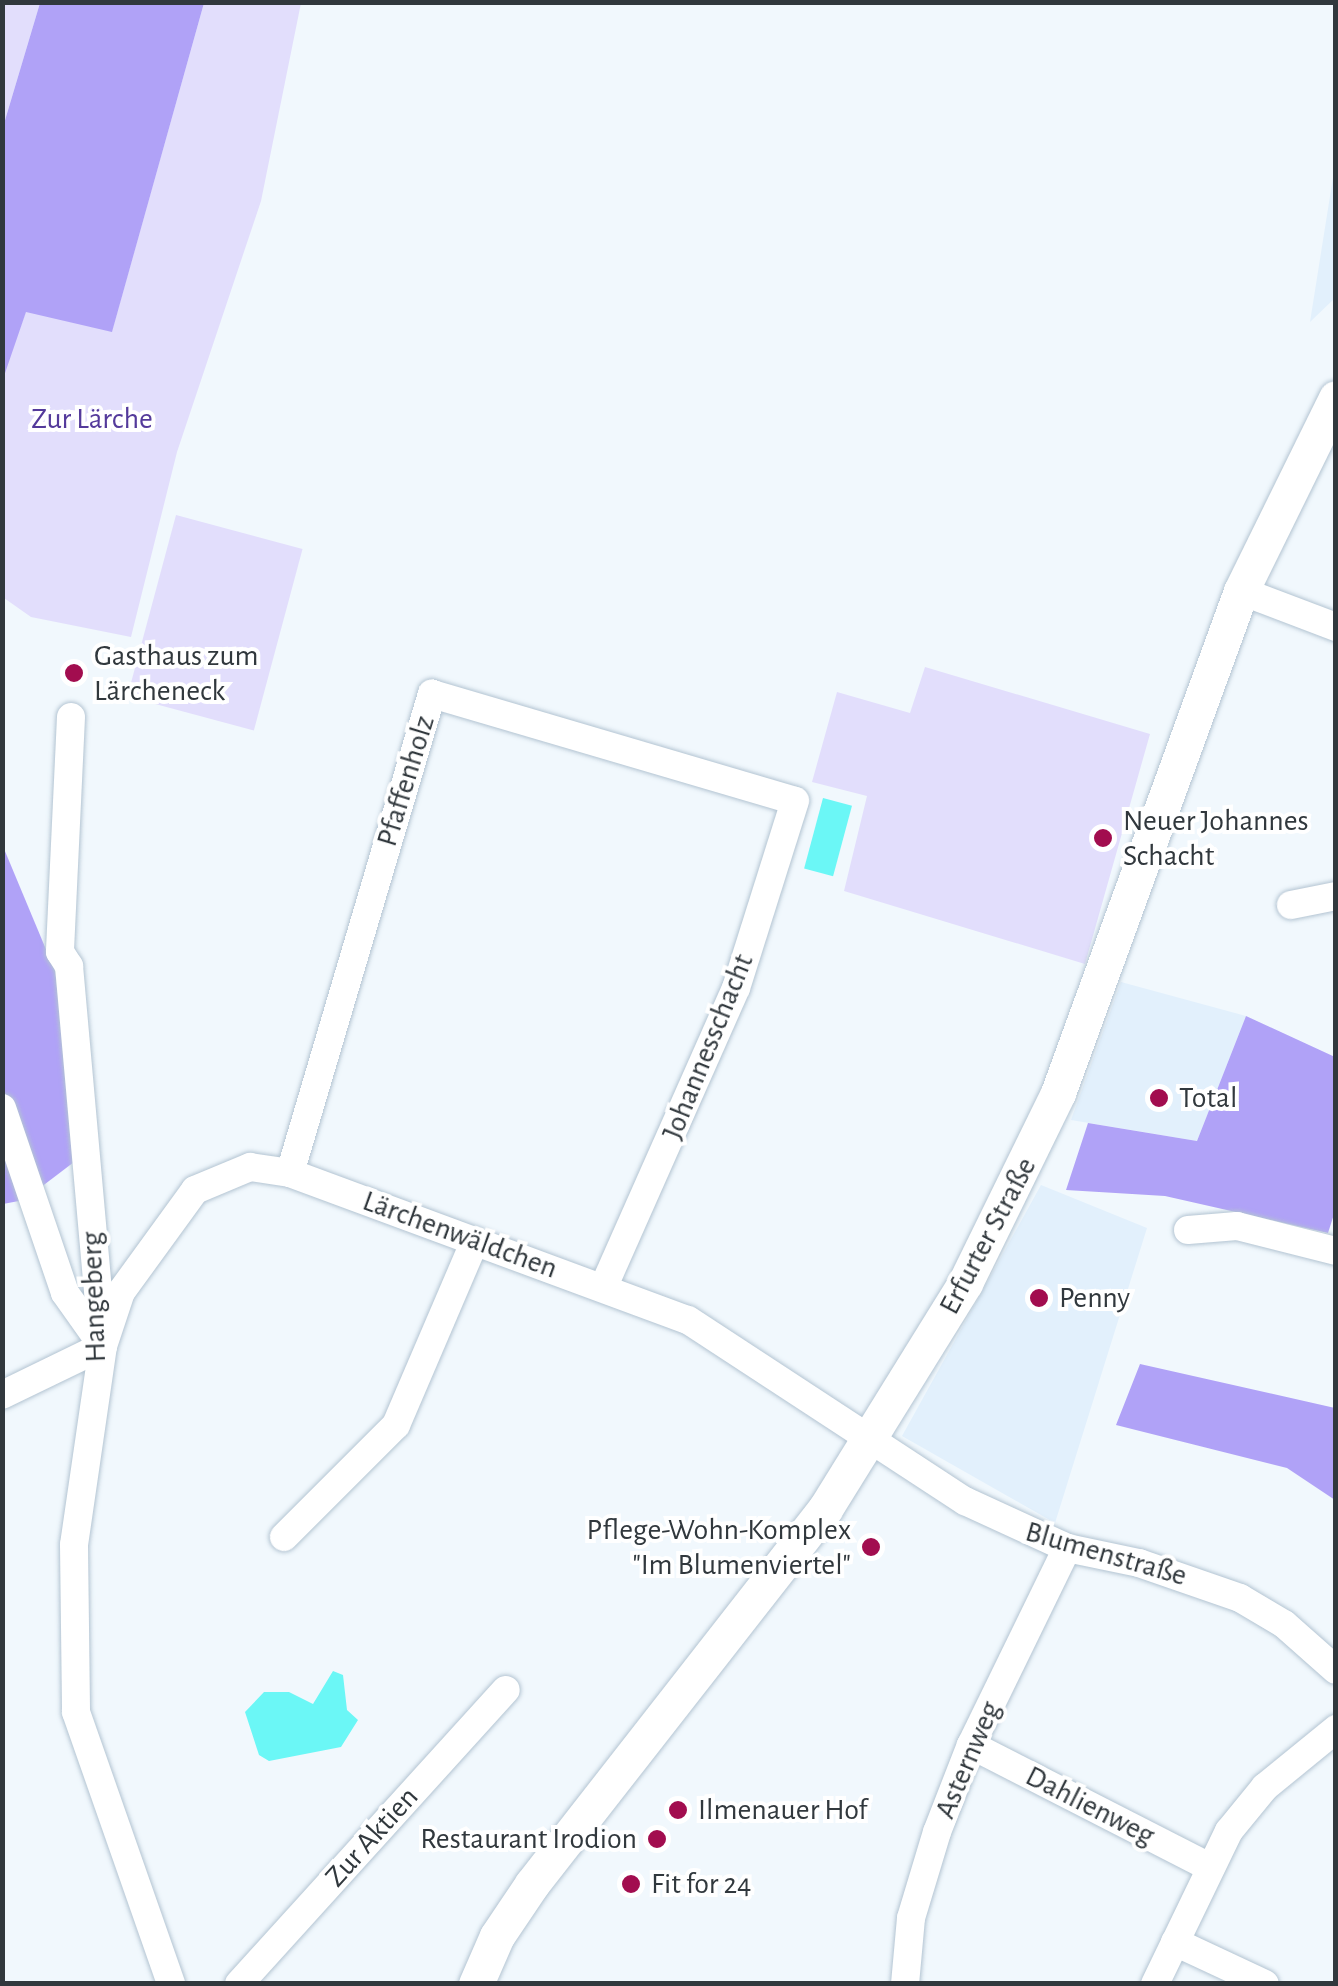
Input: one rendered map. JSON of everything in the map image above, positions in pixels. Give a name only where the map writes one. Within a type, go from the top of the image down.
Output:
[{"type":"main road","name":"Erfurter Straße","points":[[476,1984],[497,1936],[532,1884],[656,1732],[871,1442],[965,1283],[1038,1138],[1241,592],[1336,398]]},
{"type":"street","points":[[1241,592],[1336,626]]},
{"type":"street","name":"Pfaffenholz","points":[[290,1173],[432,694],[795,801]]},
{"type":"street","name":"Hangeberg","points":[[71,717],[60,952],[69,966],[103,1346],[74,1544],[76,1712],[171,1984]]},
{"type":"street","name":"Johannesschacht","points":[[604,1286],[736,988],[795,801]]},
{"type":"street","points":[[1290,905],[1336,896]]},
{"type":"street","points":[[2,1108],[65,1293],[103,1346],[2,1396]]},
{"type":"street","name":"Lärchenwäldchen","points":[[103,1346],[121,1292],[195,1190],[250,1167],[290,1173],[688,1320],[871,1442]]},
{"type":"street","points":[[1188,1230],[1237,1226],[1336,1250]]},
{"type":"street","points":[[284,1537],[396,1425],[475,1242]]},
{"type":"street","name":"Blumenstraße","points":[[871,1442],[965,1501],[1067,1548],[1140,1563],[1240,1598],[1284,1624],[1336,1670]]},
{"type":"street","name":"Asternweg","points":[[905,1984],[911,1918],[971,1746],[1067,1548]]},
{"type":"street","name":"Zur Aktien","points":[[239,1984],[506,1690]]},
{"type":"street","points":[[1155,1984],[1209,1867],[1265,1787],[1336,1729]]},
{"type":"street","name":"Dahlienweg","points":[[971,1746],[1209,1867]]},
{"type":"street","points":[[1175,1942],[1265,1984]]},
{"type":"shaded area","points":[[40,3],[204,3],[112,332],[26,312],[3,379],[3,127]]},
{"type":"shaded area","points":[[1335,165],[1335,298],[1310,322],[1320,259]]},
{"type":"shaded area","points":[[2,844],[55,971],[78,1159],[24,1200],[3,1204]]},
{"type":"shaded area","points":[[1121,982],[1246,1016],[1197,1141],[1071,1120]]},
{"type":"shaded area","points":[[1246,1016],[1335,1057],[1336,1208],[1328,1233],[1165,1196],[1066,1190],[1088,1123],[1197,1141]]},
{"type":"shaded area","points":[[1041,1185],[1147,1228],[1055,1523],[902,1436]]},
{"type":"shaded area","points":[[1140,1364],[1335,1408],[1335,1500],[1287,1468],[1116,1425]]},
{"type":"green space","points":[[3,3],[40,3],[3,127]]},
{"type":"green space","name":"Zur Lärche","points":[[204,3],[301,3],[261,201],[177,452],[131,637],[31,617],[4,598],[2,379],[26,311],[112,331]]},
{"type":"green space","points":[[176,515],[303,549],[254,730],[127,697]]},
{"type":"green space","points":[[925,667],[1150,734],[1085,964],[844,891],[867,796],[812,782],[837,692],[910,713]]},
{"type":"water","points":[[823,798],[852,806],[833,876],[804,869]]},
{"type":"water","points":[[333,1671],[343,1675],[347,1710],[358,1720],[341,1747],[269,1761],[259,1755],[245,1712],[264,1692],[289,1692],[313,1704]]},
{"type":"place","name":"Gasthaus zum Lärcheneck","points":[[74,673]]},
{"type":"place","name":"Neuer Johannes Schacht","points":[[1103,838]]},
{"type":"place","name":"Total","points":[[1159,1098]]},
{"type":"place","name":"Penny","points":[[1039,1298]]},
{"type":"place","name":"Pflege-Wohn-Komplex \"Im Blumenviertel\"","points":[[871,1547]]},
{"type":"place","name":"Ilmenauer Hof","points":[[678,1810]]},
{"type":"place","name":"Restaurant Irodion","points":[[657,1839]]},
{"type":"place","name":"Fit for 24","points":[[631,1884]]}]
